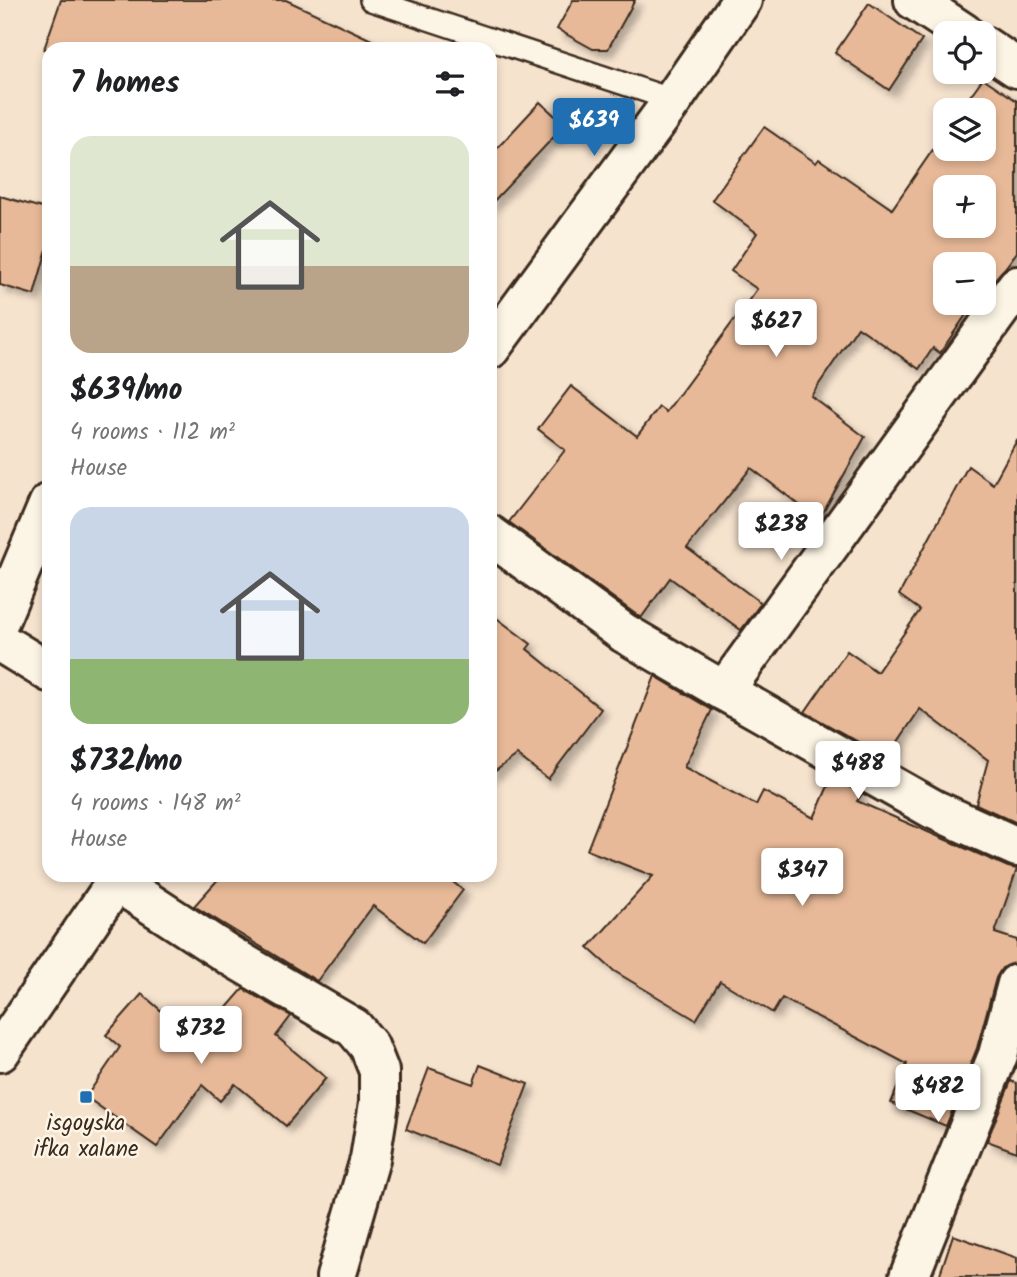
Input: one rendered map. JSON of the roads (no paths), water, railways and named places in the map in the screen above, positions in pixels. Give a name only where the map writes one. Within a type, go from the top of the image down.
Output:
[{"type":"street","points":[[497,339],[673,100],[742,0]]},
{"type":"street","points":[[914,0],[946,21]]},
{"type":"street","points":[[996,54],[1017,68]]},
{"type":"street","points":[[724,691],[1017,286]]},
{"type":"street","points":[[0,619],[42,520]]},
{"type":"street","points":[[497,540],[624,633],[933,809],[1017,847]]},
{"type":"street","points":[[0,642],[42,667]]},
{"type":"street","points":[[0,1052],[116,882]]},
{"type":"street","points":[[125,882],[229,956],[354,1028],[369,1046],[379,1071],[379,1103],[370,1158],[336,1277]]},
{"type":"street","points":[[909,1277],[998,1055],[1017,984]]},
{"type":"lane","points":[[370,0],[673,100]]},
{"type":"place","name":"isgoyska ifka xalane","points":[[86,1097]]}]
